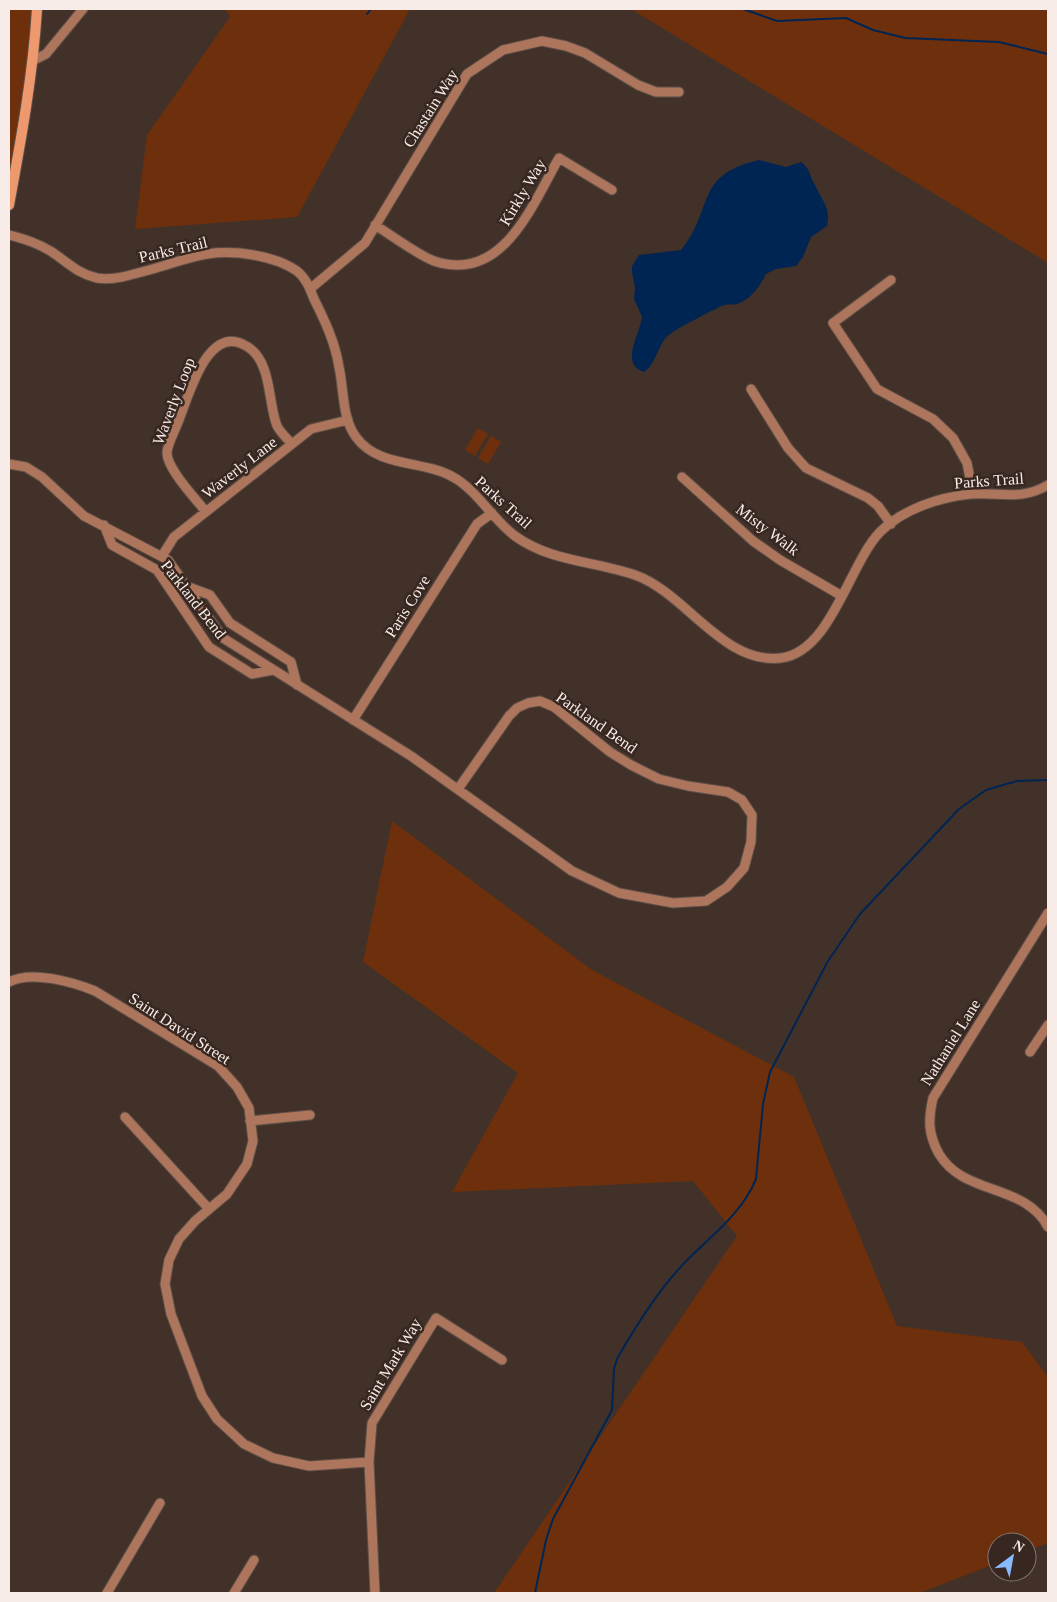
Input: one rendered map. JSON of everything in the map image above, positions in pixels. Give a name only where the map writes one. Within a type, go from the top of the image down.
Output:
[{"type":"main road","points":[[9,205],[26,118],[34,60],[37,9]]},
{"type":"street","points":[[34,60],[46,54],[83,9]]},
{"type":"street","name":"Chastain Way","points":[[310,289],[365,243],[467,74],[503,50],[542,41],[566,46],[586,53],[638,85],[656,92],[679,92]]},
{"type":"street","name":"Kirkly Way","points":[[375,225],[434,261],[459,265],[484,260],[504,246],[516,232],[559,158],[612,190]]},
{"type":"street","name":"Parks Trail","points":[[9,235],[36,243],[79,273],[100,278],[125,276],[207,254],[256,256],[279,262],[295,270],[304,278],[330,330],[339,365],[348,420],[356,437],[367,448],[386,457],[441,471],[456,478],[515,536],[542,550],[569,560],[634,575],[659,586],[731,646],[754,656],[783,658],[808,646],[828,624],[863,555],[881,530],[910,511],[938,500],[973,494],[1022,496],[1048,484]]},
{"type":"street","points":[[891,280],[833,323],[877,389],[934,419],[953,438],[967,463],[973,494]]},
{"type":"street","name":"Waverly Loop","points":[[206,512],[170,466],[167,452],[196,377],[207,356],[220,345],[235,341],[249,347],[262,362],[276,426],[292,444]]},
{"type":"street","points":[[751,389],[788,448],[806,468],[868,498],[878,506],[891,524]]},
{"type":"street","name":"Waverly Lane","points":[[162,556],[174,537],[311,429],[348,420]]},
{"type":"street","name":"Parkland Bend","points":[[9,464],[26,468],[42,477],[84,516],[168,560],[224,638],[411,756],[572,871],[619,894],[674,903],[706,902],[727,887],[744,868],[751,842],[752,815],[742,800],[728,792],[688,786],[659,778],[638,768],[610,752],[554,707],[540,701],[517,708],[509,716],[458,789]]},
{"type":"street","name":"Misty Walk","points":[[682,477],[753,541],[780,560],[842,596]]},
{"type":"street","name":"Paris Cove","points":[[353,720],[477,524],[492,513]]},
{"type":"street","name":"Parkland Bend","points":[[104,525],[112,545],[157,570],[210,647],[252,674],[273,670]]},
{"type":"street","name":"Parkland Bend","points":[[186,586],[210,595],[230,623],[291,662],[296,685]]},
{"type":"street","name":"Nathaniel Lane","points":[[1048,914],[933,1098],[928,1127],[933,1142],[953,1172],[972,1183],[1023,1200],[1043,1218],[1048,1226]]},
{"type":"street","name":"Saint David Street","points":[[11,978],[42,978],[74,982],[95,991],[218,1066],[237,1087],[249,1108],[253,1141],[247,1164],[227,1194],[179,1239],[169,1260],[165,1284],[171,1314],[202,1396],[218,1419],[244,1444],[273,1458],[309,1466],[369,1462]]},
{"type":"street","points":[[1030,1052],[1048,1025]]},
{"type":"street","points":[[250,1121],[310,1115]]},
{"type":"street","points":[[125,1117],[209,1209]]},
{"type":"street","name":"Saint Mark Way","points":[[375,1593],[369,1462],[372,1422],[436,1318],[502,1360]]},
{"type":"street","points":[[107,1593],[160,1503]]},
{"type":"street","points":[[234,1593],[254,1560]]},
{"type":"shaded area","points":[[9,9],[42,9],[9,208]]},
{"type":"shaded area","points":[[225,9],[410,9],[297,217],[135,229],[147,135],[230,17]]},
{"type":"shaded area","points":[[631,9],[1048,9],[1048,263]]},
{"type":"shaded area","points":[[478,428],[488,434],[475,456],[465,450]]},
{"type":"shaded area","points":[[491,436],[501,442],[488,464],[478,458]]},
{"type":"shaded area","points":[[392,821],[592,970],[794,1077],[897,1326],[1022,1342],[1048,1377],[1048,1543],[1037,1547],[1037,1532],[987,1532],[987,1567],[920,1593],[494,1593],[737,1236],[693,1181],[452,1192],[518,1073],[363,962]]},
{"type":"water","points":[[759,160],[786,167],[801,162],[808,170],[825,204],[828,214],[827,226],[811,237],[803,257],[796,266],[776,269],[766,274],[758,288],[747,299],[737,304],[720,307],[670,334],[662,343],[649,368],[644,372],[637,368],[632,356],[642,317],[634,299],[635,288],[632,266],[639,255],[681,250],[698,221],[714,184],[738,166]]},
{"type":"waterway","points":[[367,14],[371,9]]},
{"type":"waterway","points":[[743,9],[777,21],[846,18],[873,30],[905,38],[999,42],[1048,54]]},
{"type":"waterway","points":[[535,1593],[546,1540],[553,1519],[612,1410],[614,1369],[617,1359],[660,1291],[687,1260],[731,1217],[749,1193],[756,1179],[763,1104],[770,1072],[828,961],[860,914],[959,809],[986,790],[1017,781],[1048,780]]}]
